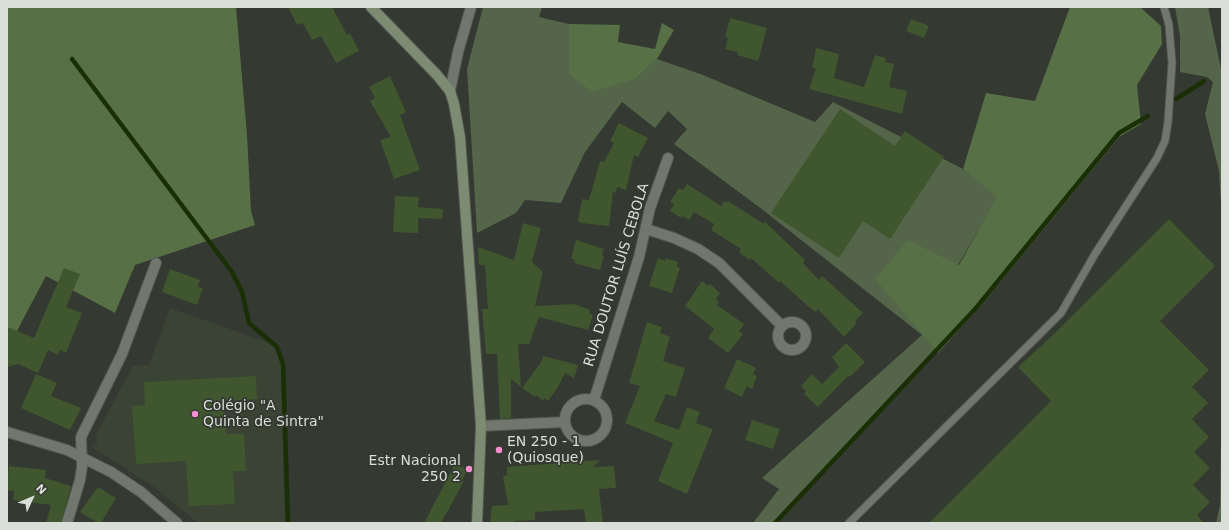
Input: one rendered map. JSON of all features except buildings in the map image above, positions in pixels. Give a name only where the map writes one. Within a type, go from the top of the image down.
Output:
[{"type":"main road","points":[[371,7],[437,75],[450,91],[454,104],[460,137],[481,426],[477,523]]},
{"type":"street","points":[[450,91],[458,52],[472,7]]},
{"type":"street","name":"RUA DOUTOR LUÍS CEBOLA","points":[[594,400],[646,229],[650,208],[668,158]]},
{"type":"street","points":[[646,229],[674,238],[698,249],[719,263],[782,326]]},
{"type":"street","points":[[67,523],[80,480],[82,458],[81,437],[122,354],[156,263]]},
{"type":"street","points":[[586,399],[594,400],[604,409],[607,422],[605,429],[596,439],[582,441],[576,439],[570,434],[565,422],[565,415],[573,403],[586,399]]},
{"type":"street","points":[[481,426],[565,422]]},
{"type":"street","points":[[7,432],[35,439],[82,458],[127,481],[177,523]]},
{"type":"lane","points":[[849,523],[1061,313],[1095,254],[1157,158],[1165,141],[1168,122],[1172,63],[1169,25],[1164,7]]},
{"type":"shaded area","name":"Colégio \"A Quinta de Sintra\"","points":[[170,308],[273,344],[281,364],[285,523],[198,523],[154,487],[92,446],[92,444],[97,443],[96,434],[133,366],[149,365]]},
{"type":"green space","points":[[7,7],[236,7],[247,135],[251,211],[255,225],[135,265],[115,313],[46,276],[10,344],[7,343]]},
{"type":"green space","points":[[483,7],[542,7],[539,17],[569,24],[569,74],[637,78],[657,59],[703,75],[815,122],[833,102],[963,169],[998,197],[958,265],[908,241],[876,279],[935,349],[772,523],[753,523],[779,489],[762,478],[922,335],[763,210],[674,144],[687,129],[668,111],[655,128],[622,102],[585,152],[561,203],[525,200],[516,213],[477,233],[467,69]]},
{"type":"green space","points":[[1070,7],[1140,7],[1161,26],[1162,44],[1137,85],[1141,124],[1119,137],[984,302],[938,353],[875,279],[908,240],[959,265],[997,197],[963,169],[986,93],[1035,101]]},
{"type":"green space","points":[[1175,7],[1208,7],[1222,73],[1222,221],[1219,171],[1205,114],[1213,82],[1207,77],[1180,72],[1180,36]]},
{"type":"green space","points":[[662,23],[674,30],[657,59],[637,78],[592,92],[569,74],[569,24],[620,25],[618,42],[655,49]]},
{"type":"green space","points":[[1222,373],[1222,523],[1216,523],[1220,505]]},
{"type":"waterway","points":[[72,59],[232,272],[242,292],[249,323],[277,347],[283,364],[288,523]]},
{"type":"waterway","points":[[1176,99],[1204,81]]},
{"type":"waterway","points":[[775,523],[976,308],[1119,133],[1148,116]]},
{"type":"place","name":"Colégio \"A Quinta de Sintra\"","points":[[195,414]]},
{"type":"place","name":"EN 250 - 1 (Quiosque)","points":[[499,450]]},
{"type":"place","name":"Estr Nacional 250 2","points":[[469,469]]}]
